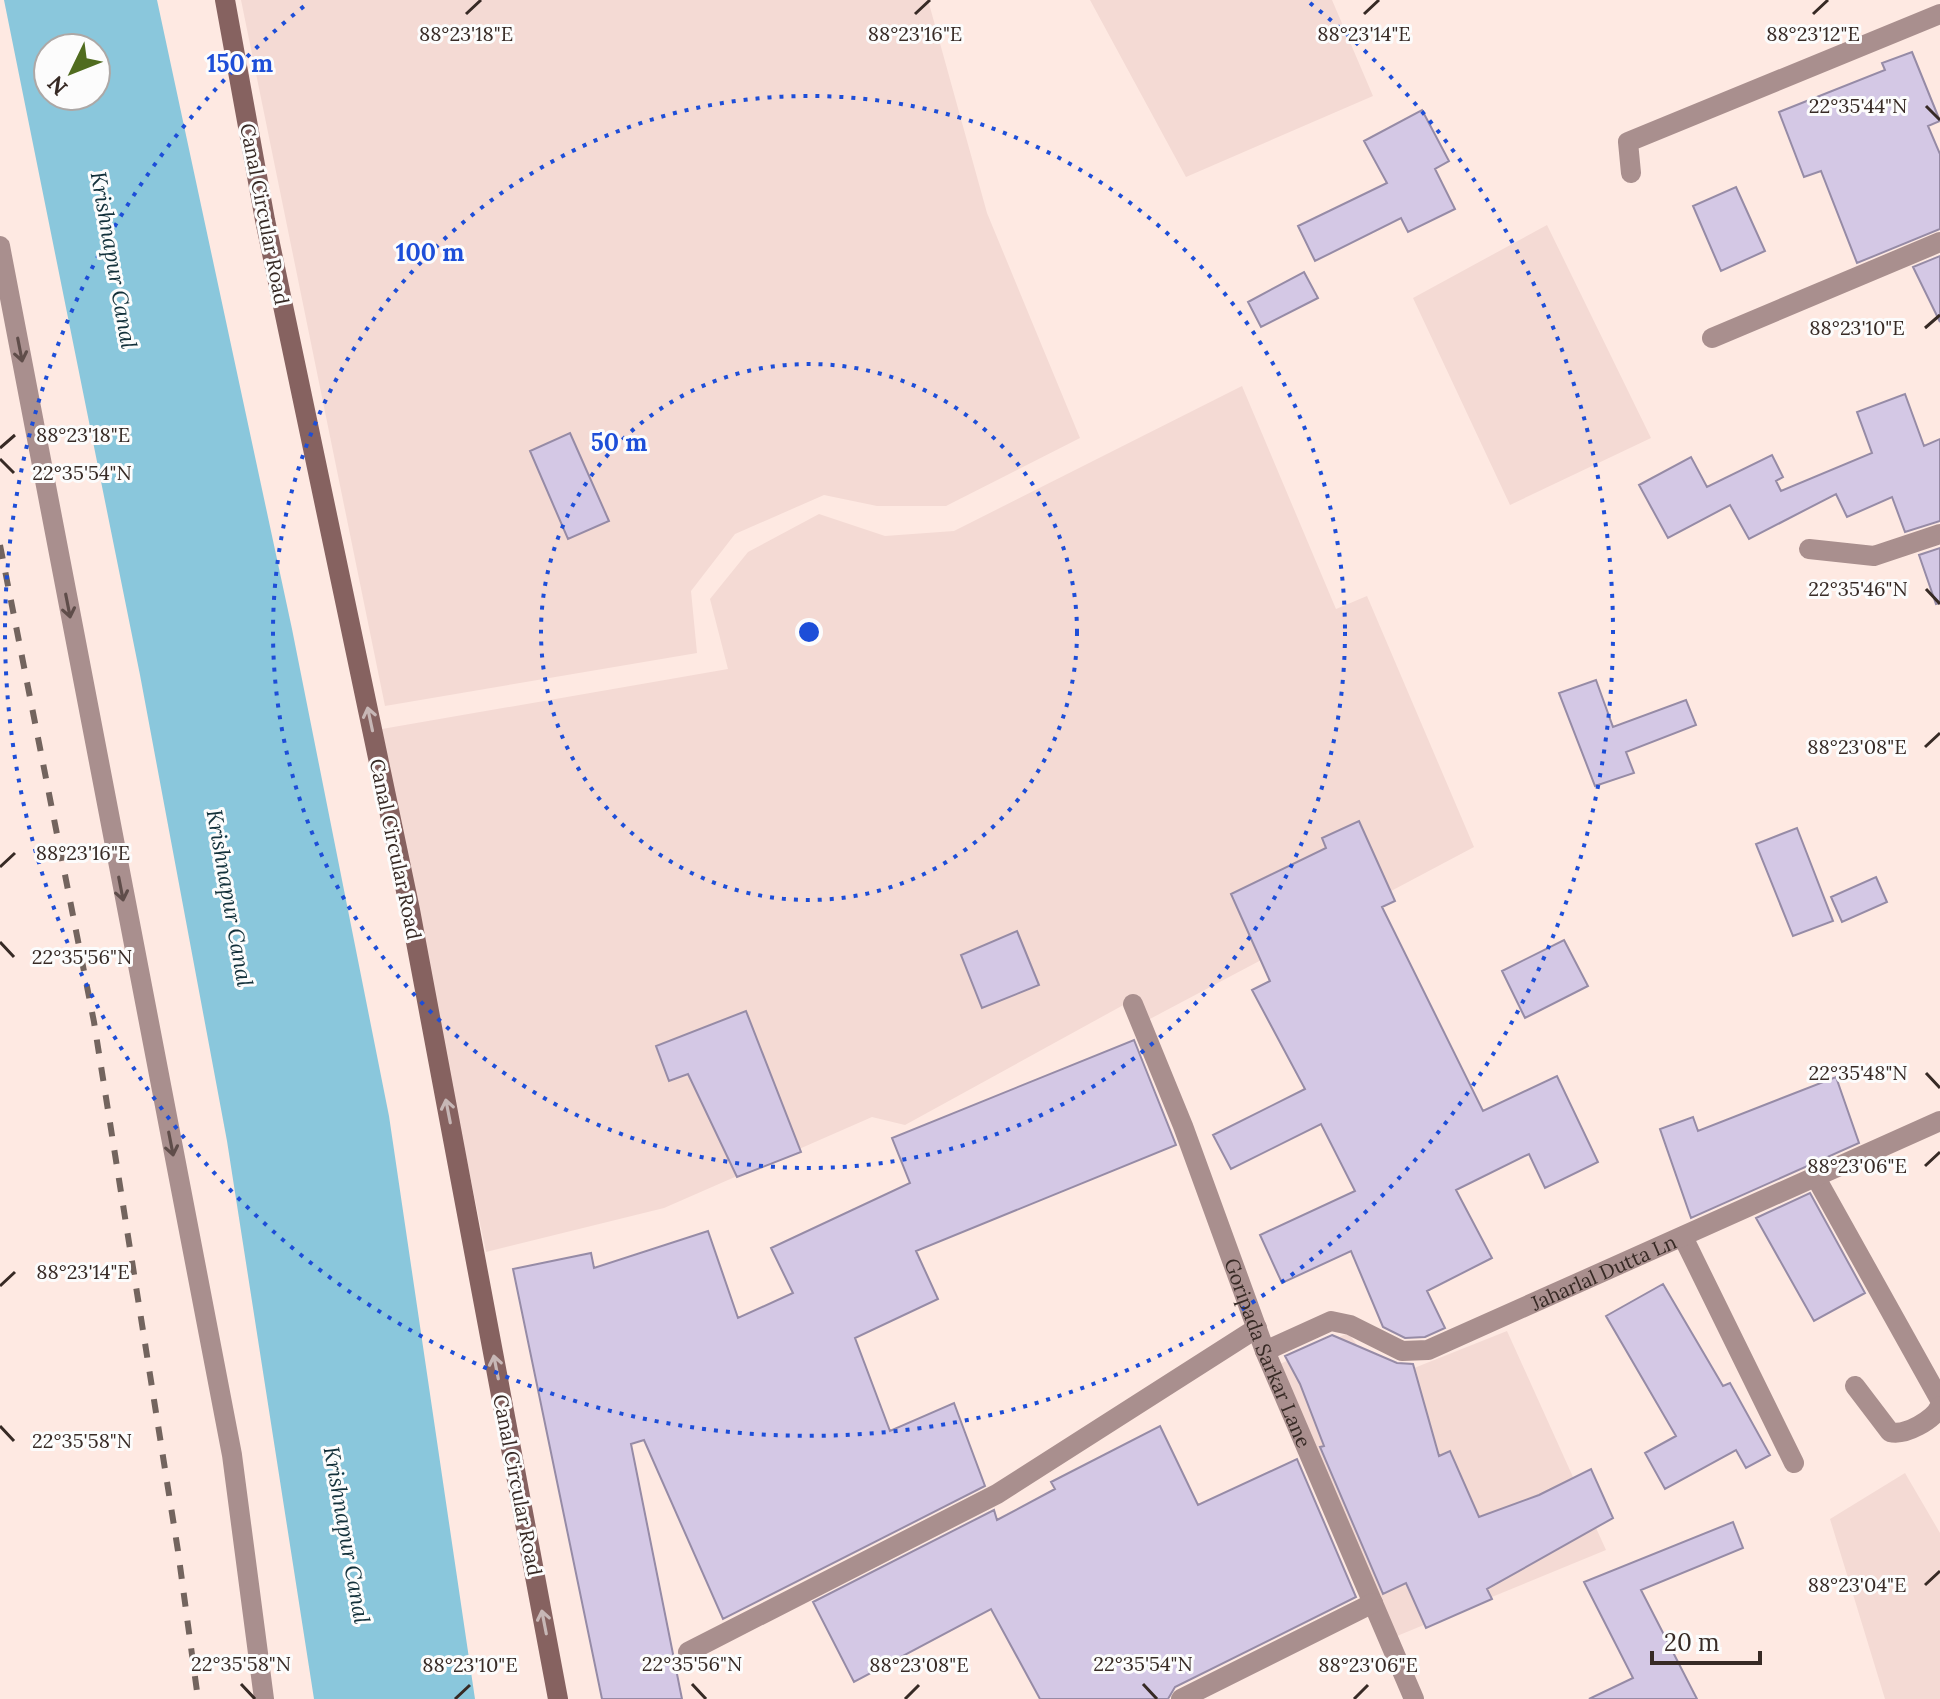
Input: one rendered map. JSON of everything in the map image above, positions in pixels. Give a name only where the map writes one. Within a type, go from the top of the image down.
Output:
[{"type":"main road","name":"Canal Circular Road","points":[[225,0],[265,220],[413,925],[558,1699]]},
{"type":"street","points":[[1631,173],[1628,142],[1940,14]]},
{"type":"street","points":[[1712,338],[1940,242]]},
{"type":"street","points":[[0,246],[232,1455],[264,1699]]},
{"type":"street","points":[[1809,549],[1874,556],[1940,534]]},
{"type":"street","name":"Goripada Sarkar Lane","points":[[1133,1004],[1183,1126],[1265,1351],[1373,1603],[1410,1698]]},
{"type":"street","name":"Jaharlal Dutta Ln","points":[[1265,1351],[1331,1321],[1350,1325],[1402,1351],[1428,1350],[1940,1121]]},
{"type":"street","points":[[1815,1176],[1940,1403],[1937,1413],[1904,1432],[1890,1432],[1855,1386]]},
{"type":"street","points":[[1683,1237],[1794,1463]]},
{"type":"street","points":[[688,1652],[997,1494],[1257,1328]]},
{"type":"street","points":[[1181,1699],[1373,1603]]},
{"type":"shaded area","points":[[241,0],[928,0],[987,213],[1080,438],[946,506],[877,506],[824,495],[735,534],[691,591],[697,653],[385,706]]},
{"type":"shaded area","points":[[1090,0],[1332,0],[1373,96],[1186,177]]},
{"type":"shaded area","points":[[1547,225],[1651,438],[1510,505],[1413,298]]},
{"type":"shaded area","points":[[1242,386],[1336,609],[1367,596],[1474,847],[1148,1020],[1138,997],[905,1125],[872,1117],[664,1208],[486,1252],[434,1004],[382,729],[728,669],[710,599],[748,552],[819,514],[885,536],[954,531]]},
{"type":"shaded area","points":[[1507,1331],[1606,1550],[1397,1636],[1280,1364],[1348,1333],[1384,1380]]},
{"type":"shaded area","points":[[1905,1473],[1940,1533],[1940,1699],[1885,1699],[1830,1519]]},
{"type":"water","name":"Krishnapur Canal","points":[[4,0],[157,0],[292,629],[389,1116],[475,1699],[314,1699],[227,1141],[140,675]]},
{"type":"building","points":[[1912,52],[1940,121],[1928,126],[1940,154],[1940,229],[1857,263],[1821,171],[1804,177],[1779,112],[1885,70],[1882,63]]},
{"type":"building","points":[[1422,110],[1449,161],[1435,169],[1455,209],[1408,232],[1401,218],[1315,261],[1298,226],[1387,183],[1364,141]]},
{"type":"building","points":[[1736,187],[1765,251],[1721,271],[1693,206]]},
{"type":"building","points":[[1940,256],[1940,322],[1913,267]]},
{"type":"building","points":[[1304,272],[1318,298],[1261,327],[1248,302]]},
{"type":"building","points":[[1905,394],[1924,446],[1940,439],[1940,521],[1905,532],[1892,497],[1847,517],[1836,494],[1749,539],[1730,505],[1668,538],[1639,485],[1691,457],[1707,487],[1772,455],[1783,477],[1776,481],[1781,491],[1872,453],[1857,412]]},
{"type":"building","points":[[570,433],[609,521],[568,539],[530,451]]},
{"type":"building","points":[[1940,548],[1940,603],[1936,604],[1919,555]]},
{"type":"building","points":[[1596,680],[1613,727],[1686,700],[1696,725],[1626,752],[1634,773],[1595,786],[1559,693]]},
{"type":"building","points":[[1359,821],[1395,901],[1382,907],[1483,1111],[1557,1076],[1598,1162],[1545,1188],[1529,1154],[1456,1190],[1492,1258],[1427,1291],[1445,1328],[1425,1337],[1405,1338],[1383,1327],[1351,1251],[1282,1283],[1260,1235],[1355,1191],[1321,1124],[1231,1169],[1213,1135],[1305,1089],[1252,990],[1270,981],[1231,894],[1326,848],[1322,838]]},
{"type":"building","points":[[1797,828],[1833,921],[1793,936],[1756,844]]},
{"type":"building","points":[[1876,877],[1887,902],[1842,922],[1831,897]]},
{"type":"building","points":[[1017,931],[1039,985],[982,1008],[961,955]]},
{"type":"building","points":[[1564,940],[1588,986],[1525,1018],[1502,971]]},
{"type":"building","points":[[746,1011],[801,1152],[737,1177],[688,1074],[669,1081],[656,1046]]},
{"type":"building","points":[[1134,1040],[1176,1145],[916,1251],[938,1299],[855,1338],[890,1431],[954,1403],[985,1486],[723,1619],[644,1440],[631,1444],[682,1699],[602,1699],[513,1269],[591,1253],[594,1268],[708,1231],[738,1318],[793,1293],[771,1248],[910,1183],[892,1138]]},
{"type":"building","points":[[1836,1077],[1859,1143],[1691,1218],[1660,1129],[1693,1117],[1698,1131]]},
{"type":"building","points":[[1810,1193],[1865,1293],[1814,1321],[1756,1218]]},
{"type":"building","points":[[1663,1284],[1723,1386],[1730,1383],[1770,1455],[1746,1468],[1736,1450],[1665,1489],[1645,1453],[1676,1436],[1606,1316]]},
{"type":"building","points":[[1332,1335],[1397,1363],[1413,1364],[1439,1456],[1450,1451],[1479,1517],[1539,1495],[1591,1469],[1613,1518],[1487,1589],[1492,1599],[1426,1628],[1406,1583],[1383,1594],[1320,1447],[1324,1446],[1300,1384],[1285,1356]]},
{"type":"building","points":[[1160,1426],[1198,1505],[1297,1459],[1356,1597],[1175,1687],[1168,1699],[1040,1699],[991,1609],[854,1682],[813,1602],[994,1510],[997,1520],[1055,1489],[1051,1482]]},
{"type":"building","points":[[1733,1522],[1743,1548],[1641,1590],[1697,1699],[1589,1699],[1633,1678],[1584,1582]]},
{"type":"railway","points":[[0,545],[94,1022],[178,1551],[198,1699]]}]
